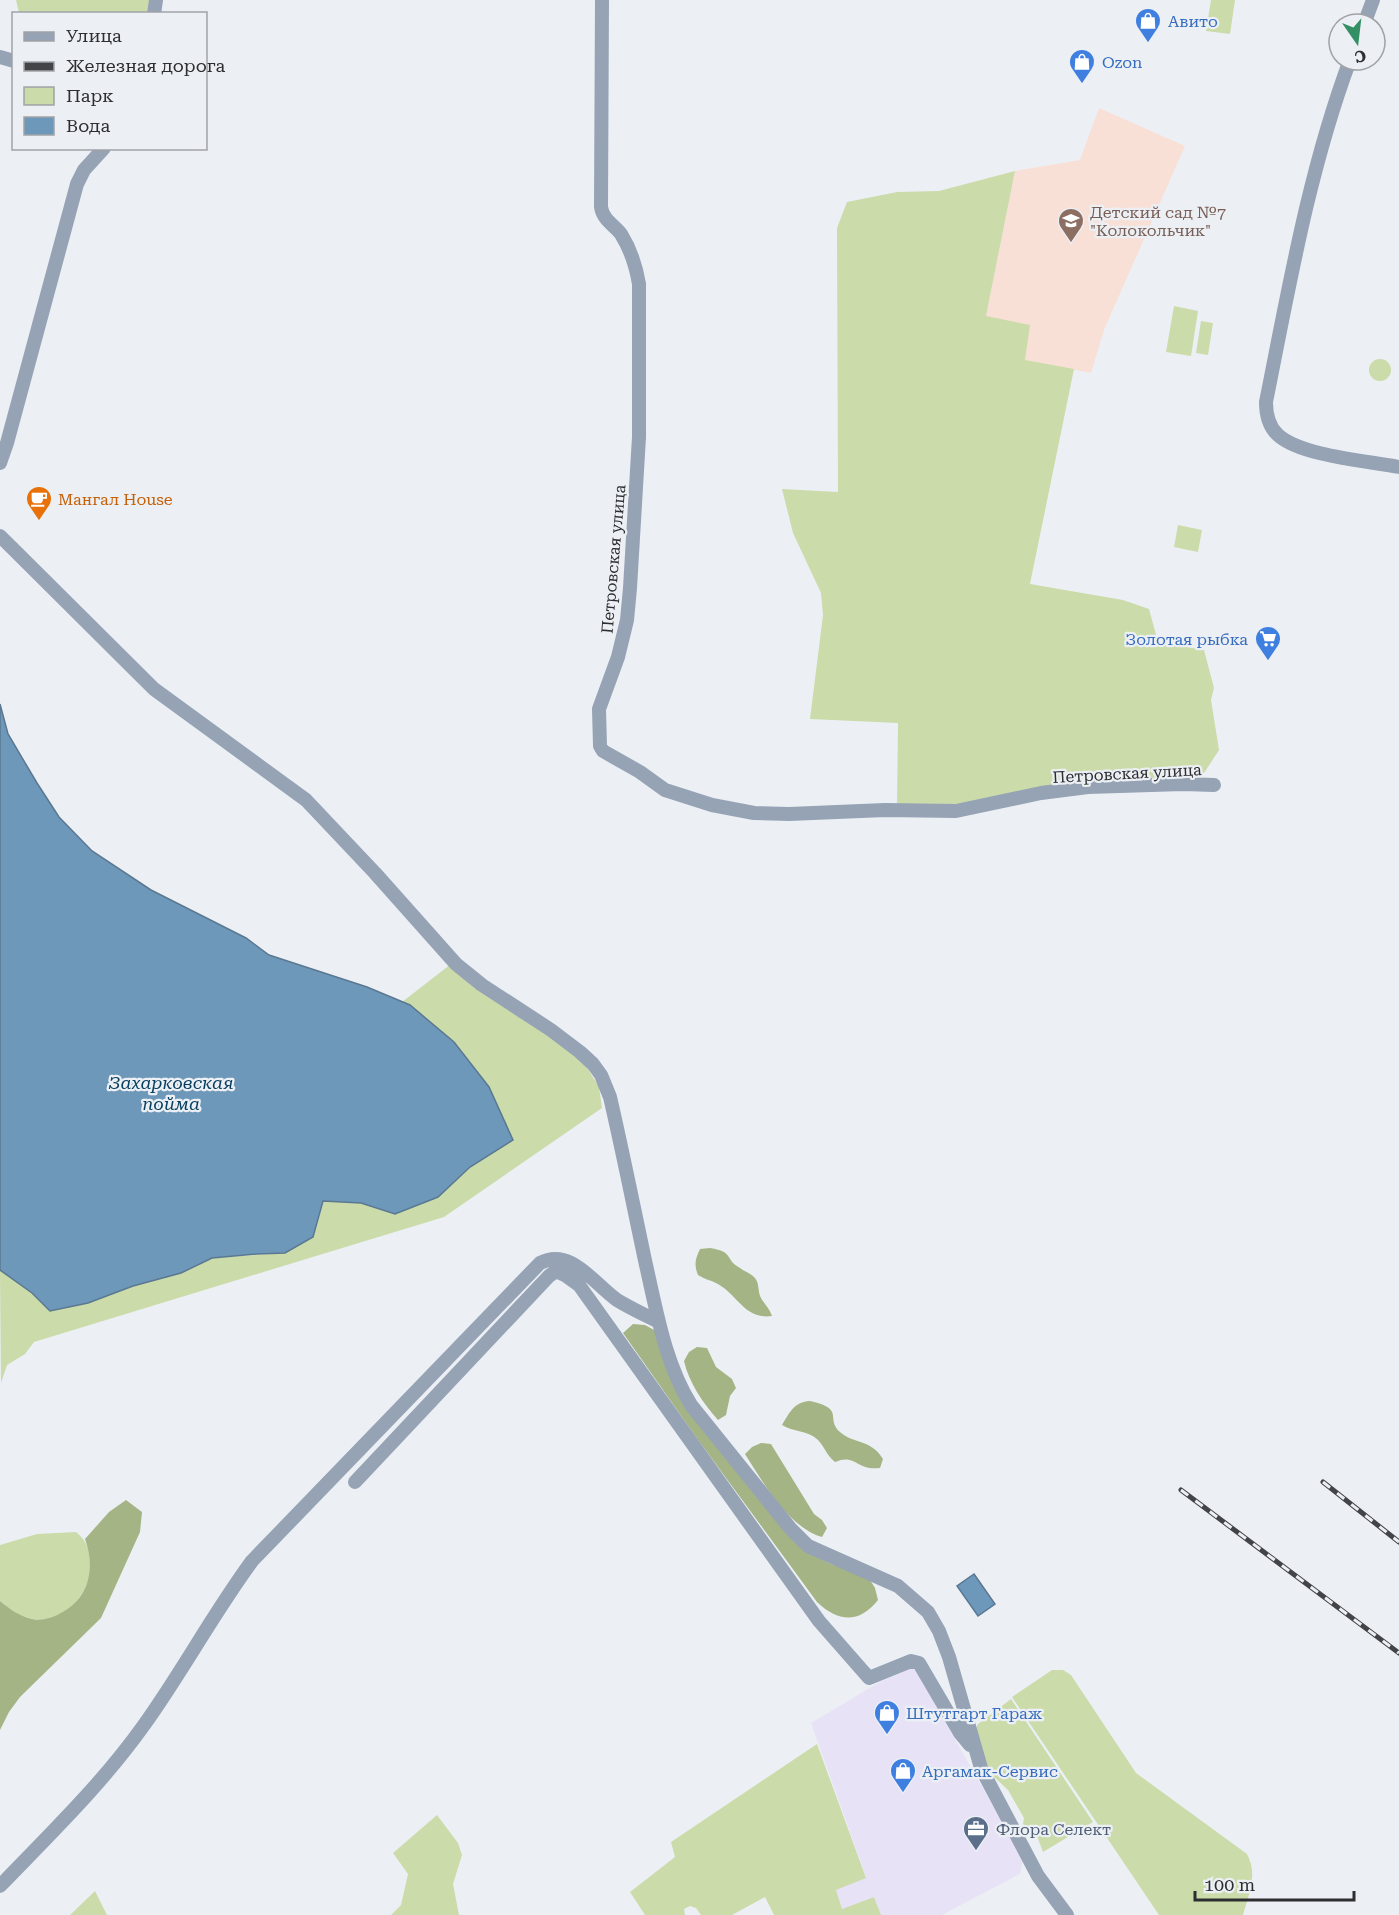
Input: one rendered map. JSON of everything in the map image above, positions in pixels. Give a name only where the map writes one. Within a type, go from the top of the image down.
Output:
[{"type":"street","name":"Петровская улица","points":[[602,0],[601,207],[607,220],[619,232],[631,252],[637,267],[639,284],[639,437],[630,588],[627,620],[618,657],[599,709],[600,746],[603,751],[640,772],[665,790],[712,805],[754,813],[956,811],[1041,794],[1088,788],[1214,785]]},
{"type":"street","points":[[1346,72],[1335,102],[1295,254],[1266,402],[1266,415],[1277,434],[1295,445],[1314,452],[1399,467]]},
{"type":"street","points":[[0,463],[77,184],[84,171],[102,150]]},
{"type":"street","points":[[0,536],[154,689],[306,800],[456,964],[482,985],[551,1030],[593,1064],[601,1075],[610,1098],[659,1322],[675,1375],[691,1405],[790,1528],[808,1546],[866,1569],[898,1586],[928,1612],[939,1631],[949,1657],[981,1768],[1038,1876],[1067,1915]]},
{"type":"street","points":[[0,1886],[89,1793],[119,1758],[144,1725],[225,1598],[252,1561],[540,1263],[554,1258],[566,1260],[617,1300],[659,1322]]},
{"type":"street","points":[[355,1482],[549,1276],[555,1271],[565,1275],[579,1285],[819,1621],[869,1678],[911,1661],[920,1663],[960,1733],[975,1751]]},
{"type":"street","points":[[598,1312],[617,1300]]},
{"type":"shaded area","name":"Детский сад №7 \"Колокольчик\"","points":[[1099,108],[1185,146],[1104,330],[1091,373],[1024,360],[986,316],[1015,171],[1080,160]]},
{"type":"shaded area","points":[[914,1667],[1023,1859],[1020,1874],[942,1915],[881,1915],[874,1897],[842,1909],[835,1890],[866,1877],[811,1723],[878,1683]]},
{"type":"green space","points":[[16,0],[152,0],[149,12],[19,12]]},
{"type":"green space","points":[[1211,0],[1235,0],[1230,34],[1206,31]]},
{"type":"green space","points":[[1015,171],[986,316],[1030,325],[1025,360],[1074,369],[1030,584],[1123,600],[1149,609],[1158,642],[1204,650],[1214,688],[1211,700],[1219,750],[1204,773],[1191,781],[967,807],[897,807],[898,723],[810,719],[823,615],[821,593],[793,533],[782,489],[838,492],[837,228],[847,202],[897,192],[939,191]]},
{"type":"green space","points":[[1174,306],[1198,311],[1191,356],[1166,352]]},
{"type":"green space","points":[[1201,321],[1213,323],[1208,355],[1196,353]]},
{"type":"green space","points":[[1380,359],[1388,362],[1391,370],[1388,378],[1380,381],[1372,378],[1369,370],[1372,362]]},
{"type":"green space","points":[[1178,525],[1202,530],[1198,552],[1174,547]]},
{"type":"green space","points":[[451,964],[554,1037],[586,1066],[599,1087],[602,1108],[444,1217],[34,1342],[25,1354],[7,1365],[1,1383],[0,1270],[32,1293],[51,1311],[88,1303],[133,1286],[181,1273],[212,1258],[285,1253],[313,1237],[323,1201],[361,1203],[395,1214],[438,1197],[470,1167],[513,1140],[410,1005],[402,1002]]},
{"type":"green space","points":[[710,1248],[726,1254],[735,1265],[755,1278],[760,1296],[772,1316],[755,1314],[724,1288],[698,1275],[696,1259],[698,1253],[700,1249]]},
{"type":"green space","points":[[633,1324],[645,1325],[656,1331],[673,1385],[682,1399],[806,1551],[831,1564],[867,1575],[875,1588],[878,1600],[871,1608],[848,1618],[825,1609],[817,1602],[623,1333]]},
{"type":"green space","points":[[697,1347],[707,1348],[716,1367],[732,1379],[736,1388],[730,1396],[726,1415],[718,1420],[697,1392],[686,1369],[684,1361],[689,1352]]},
{"type":"green space","points":[[810,1401],[828,1407],[833,1414],[836,1427],[845,1436],[873,1448],[883,1459],[880,1468],[866,1467],[848,1460],[835,1462],[814,1437],[782,1425],[796,1406]]},
{"type":"green space","points":[[761,1443],[771,1444],[814,1514],[822,1520],[827,1528],[822,1537],[798,1524],[788,1514],[745,1454],[752,1447]]},
{"type":"green space","points":[[126,1500],[142,1512],[140,1532],[101,1618],[20,1697],[0,1730],[0,1601],[19,1614],[35,1620],[53,1617],[69,1608],[83,1592],[90,1572],[85,1539],[109,1512]]},
{"type":"green space","points":[[76,1532],[86,1544],[91,1559],[90,1574],[75,1602],[63,1613],[49,1619],[33,1619],[19,1615],[0,1601],[0,1545],[37,1534]]},
{"type":"green space","points":[[1052,1670],[1063,1670],[1071,1675],[1136,1773],[1247,1854],[1252,1877],[1243,1915],[1159,1915],[1012,1697]]},
{"type":"green space","points":[[1011,1699],[1093,1822],[1043,1852],[1037,1836],[1023,1824],[1024,1818],[1008,1790],[990,1773],[975,1730],[978,1724]]},
{"type":"green space","points":[[817,1744],[866,1878],[836,1890],[842,1909],[874,1897],[881,1915],[774,1915],[765,1897],[732,1915],[701,1915],[696,1908],[690,1906],[684,1909],[685,1915],[645,1915],[630,1892],[675,1857],[671,1842]]},
{"type":"green space","points":[[437,1815],[458,1843],[462,1855],[453,1884],[459,1915],[391,1915],[401,1905],[408,1874],[393,1853]]},
{"type":"green space","points":[[95,1891],[107,1915],[70,1915]]},
{"type":"water","name":"Захарковская пойма","points":[[0,704],[8,734],[37,783],[59,817],[92,851],[151,890],[246,938],[269,955],[367,987],[410,1005],[454,1042],[489,1087],[513,1140],[470,1167],[438,1197],[395,1214],[361,1203],[323,1201],[313,1237],[285,1253],[212,1258],[181,1273],[133,1286],[88,1303],[50,1311],[32,1293],[0,1270]]},
{"type":"water","points":[[974,1574],[995,1604],[978,1616],[957,1586]]},
{"type":"railway","points":[[1323,1482],[1399,1542]]},
{"type":"railway","points":[[1181,1490],[1399,1653]]},
{"type":"place","name":"Авито","points":[[1148,44]]},
{"type":"place","name":"Ozon","points":[[1082,85]]},
{"type":"place","name":"Детский сад №7 \"Колокольчик\"","points":[[1071,244]]},
{"type":"place","name":"Мангал House","points":[[39,522]]},
{"type":"place","name":"Золотая рыбка","points":[[1268,662]]},
{"type":"place","name":"Штутгарт Гараж","points":[[887,1736]]},
{"type":"place","name":"Аргамак-Сервис","points":[[903,1794]]},
{"type":"place","name":"Флора Селект","points":[[976,1852]]}]
